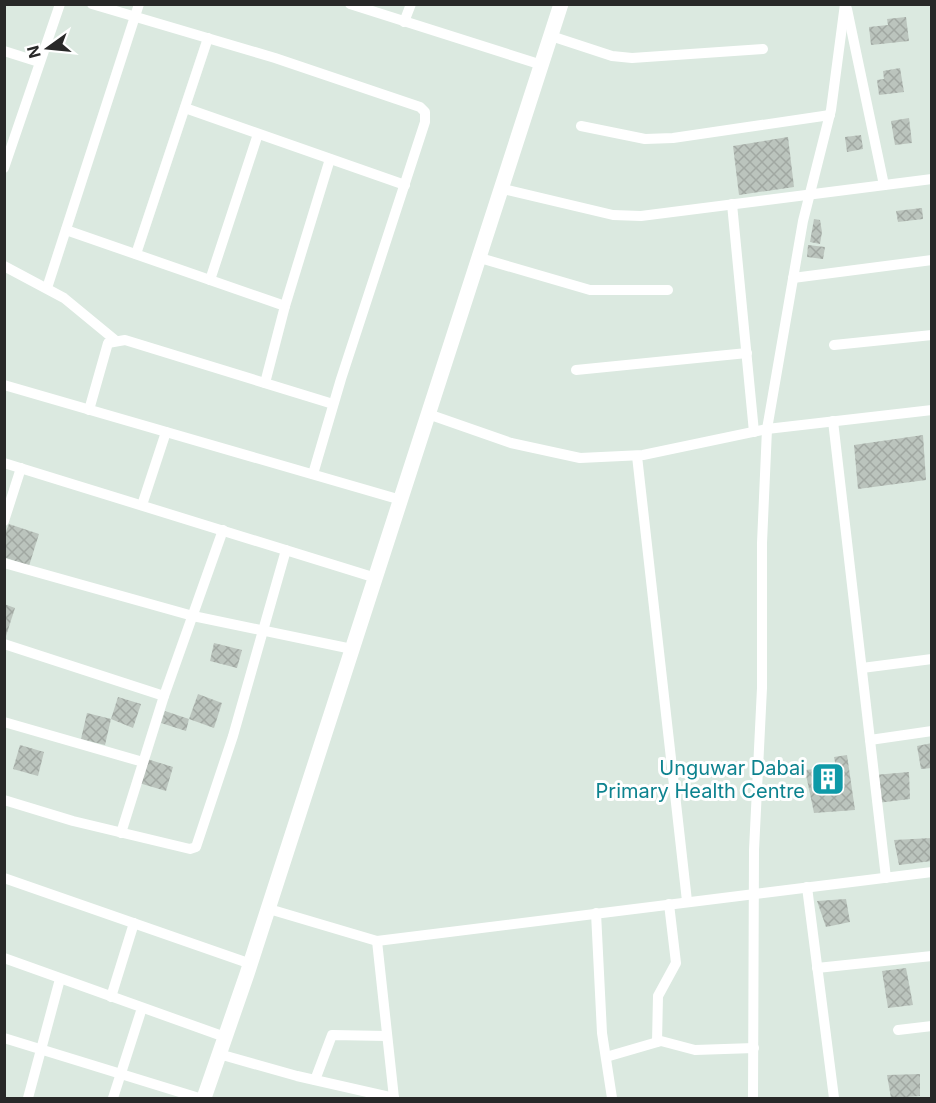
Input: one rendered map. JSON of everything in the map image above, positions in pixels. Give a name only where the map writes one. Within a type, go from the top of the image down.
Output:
[{"type":"street","points":[[4,168],[60,4]]},
{"type":"street","points":[[92,4],[208,38],[420,107],[424,112],[425,122],[333,404],[313,474]]},
{"type":"street","points":[[47,288],[139,4]]},
{"type":"street","points":[[350,4],[542,65]]},
{"type":"street","points":[[404,22],[411,4]]},
{"type":"street","points":[[204,1098],[251,964],[561,4]]},
{"type":"street","points":[[753,1098],[754,893],[762,688],[762,543],[767,429],[809,193],[830,115],[846,4]]},
{"type":"street","points":[[846,4],[884,185]]},
{"type":"street","points":[[551,36],[612,56],[632,58],[763,49]]},
{"type":"street","points":[[136,254],[208,38]]},
{"type":"street","points":[[4,51],[39,62]]},
{"type":"street","points":[[185,108],[405,184]]},
{"type":"street","points":[[580,126],[645,139],[673,138],[830,115]]},
{"type":"street","points":[[210,280],[258,134]]},
{"type":"street","points":[[265,383],[285,306],[330,159]]},
{"type":"street","points":[[502,189],[613,215],[641,216],[932,179]]},
{"type":"street","points":[[732,204],[754,432]]},
{"type":"street","points":[[66,230],[285,306]]},
{"type":"street","points":[[480,258],[590,290],[668,290]]},
{"type":"street","points":[[793,278],[932,260]]},
{"type":"street","points":[[4,266],[64,298],[115,340]]},
{"type":"street","points":[[834,345],[932,335]]},
{"type":"street","points":[[89,410],[108,343],[115,340],[125,340],[333,404]]},
{"type":"street","points":[[576,370],[747,353]]},
{"type":"street","points":[[4,385],[401,500]]},
{"type":"street","points":[[428,414],[511,443],[580,458],[637,456],[767,429],[932,410]]},
{"type":"street","points":[[833,421],[886,878]]},
{"type":"street","points":[[142,505],[166,432]]},
{"type":"street","points":[[637,456],[687,901]]},
{"type":"street","points":[[4,463],[376,578]]},
{"type":"street","points":[[4,521],[21,468]]},
{"type":"street","points":[[121,833],[164,696],[223,530]]},
{"type":"street","points":[[4,800],[121,833],[190,849],[196,847],[233,736],[261,630],[286,550]]},
{"type":"street","points":[[4,563],[193,616],[352,649]]},
{"type":"street","points":[[4,644],[164,696]]},
{"type":"street","points":[[862,668],[932,659]]},
{"type":"street","points":[[4,722],[143,762]]},
{"type":"street","points":[[870,740],[932,731]]},
{"type":"street","points":[[268,909],[377,941],[932,872]]},
{"type":"street","points":[[4,878],[251,964]]},
{"type":"street","points":[[807,887],[834,1098]]},
{"type":"street","points":[[657,1042],[658,996],[676,963],[669,904]]},
{"type":"street","points":[[596,913],[598,981],[612,1098]]},
{"type":"street","points":[[111,997],[134,923]]},
{"type":"street","points":[[219,1054],[315,1080],[394,1098],[377,941]]},
{"type":"street","points":[[817,968],[932,956]]},
{"type":"street","points":[[4,958],[60,980],[225,1037]]},
{"type":"street","points":[[28,1098],[60,980]]},
{"type":"street","points":[[113,1098],[142,1008]]},
{"type":"street","points":[[898,1030],[932,1026]]},
{"type":"street","points":[[315,1080],[332,1035],[387,1035]]},
{"type":"street","points":[[4,1038],[199,1098]]},
{"type":"street","points":[[606,1057],[657,1042],[695,1050],[754,1048]]},
{"type":"building","points":[[906,17],[909,41],[871,45],[869,27],[888,25],[887,19]]},
{"type":"building","points":[[900,68],[904,92],[879,95],[877,80],[884,79],[883,71]]},
{"type":"building","points":[[909,118],[912,143],[895,145],[891,121]]},
{"type":"building","points":[[861,135],[863,149],[847,152],[845,137]]},
{"type":"building","points":[[788,137],[794,187],[739,195],[733,146]]},
{"type":"building","points":[[922,208],[923,219],[898,222],[896,211]]},
{"type":"building","points":[[814,219],[820,220],[822,232],[820,244],[810,242]]},
{"type":"building","points":[[808,245],[825,247],[823,259],[807,257]]},
{"type":"building","points":[[923,435],[926,480],[858,489],[854,445]]},
{"type":"building","points":[[9,524],[39,534],[29,566],[4,557],[4,536]]},
{"type":"building","points":[[4,604],[15,608],[5,639],[4,639]]},
{"type":"building","points":[[214,643],[242,650],[237,668],[210,661]]},
{"type":"building","points":[[198,694],[222,703],[214,728],[189,719]]},
{"type":"building","points":[[118,697],[141,704],[133,728],[111,719]]},
{"type":"building","points":[[165,711],[189,719],[186,731],[161,723]]},
{"type":"building","points":[[87,713],[111,719],[105,745],[81,739]]},
{"type":"building","points":[[932,743],[932,768],[921,769],[917,746]]},
{"type":"building","points":[[20,745],[44,752],[38,776],[13,769]]},
{"type":"building","name":"Unguwar Dabai Primary Health Centre","points":[[847,755],[855,810],[814,813],[805,770],[836,767],[834,757]]},
{"type":"building","points":[[147,759],[173,767],[166,791],[139,783]]},
{"type":"building","points":[[909,772],[910,799],[877,803],[874,775]]},
{"type":"building","points":[[932,838],[932,861],[899,865],[894,840]]},
{"type":"building","points":[[846,899],[850,922],[826,927],[817,901]]},
{"type":"building","points":[[906,968],[913,1005],[888,1008],[882,971]]},
{"type":"building","points":[[920,1074],[920,1096],[891,1098],[887,1075]]},
{"type":"place","name":"Unguwar Dabai Primary Health Centre","points":[[828,779]]}]
